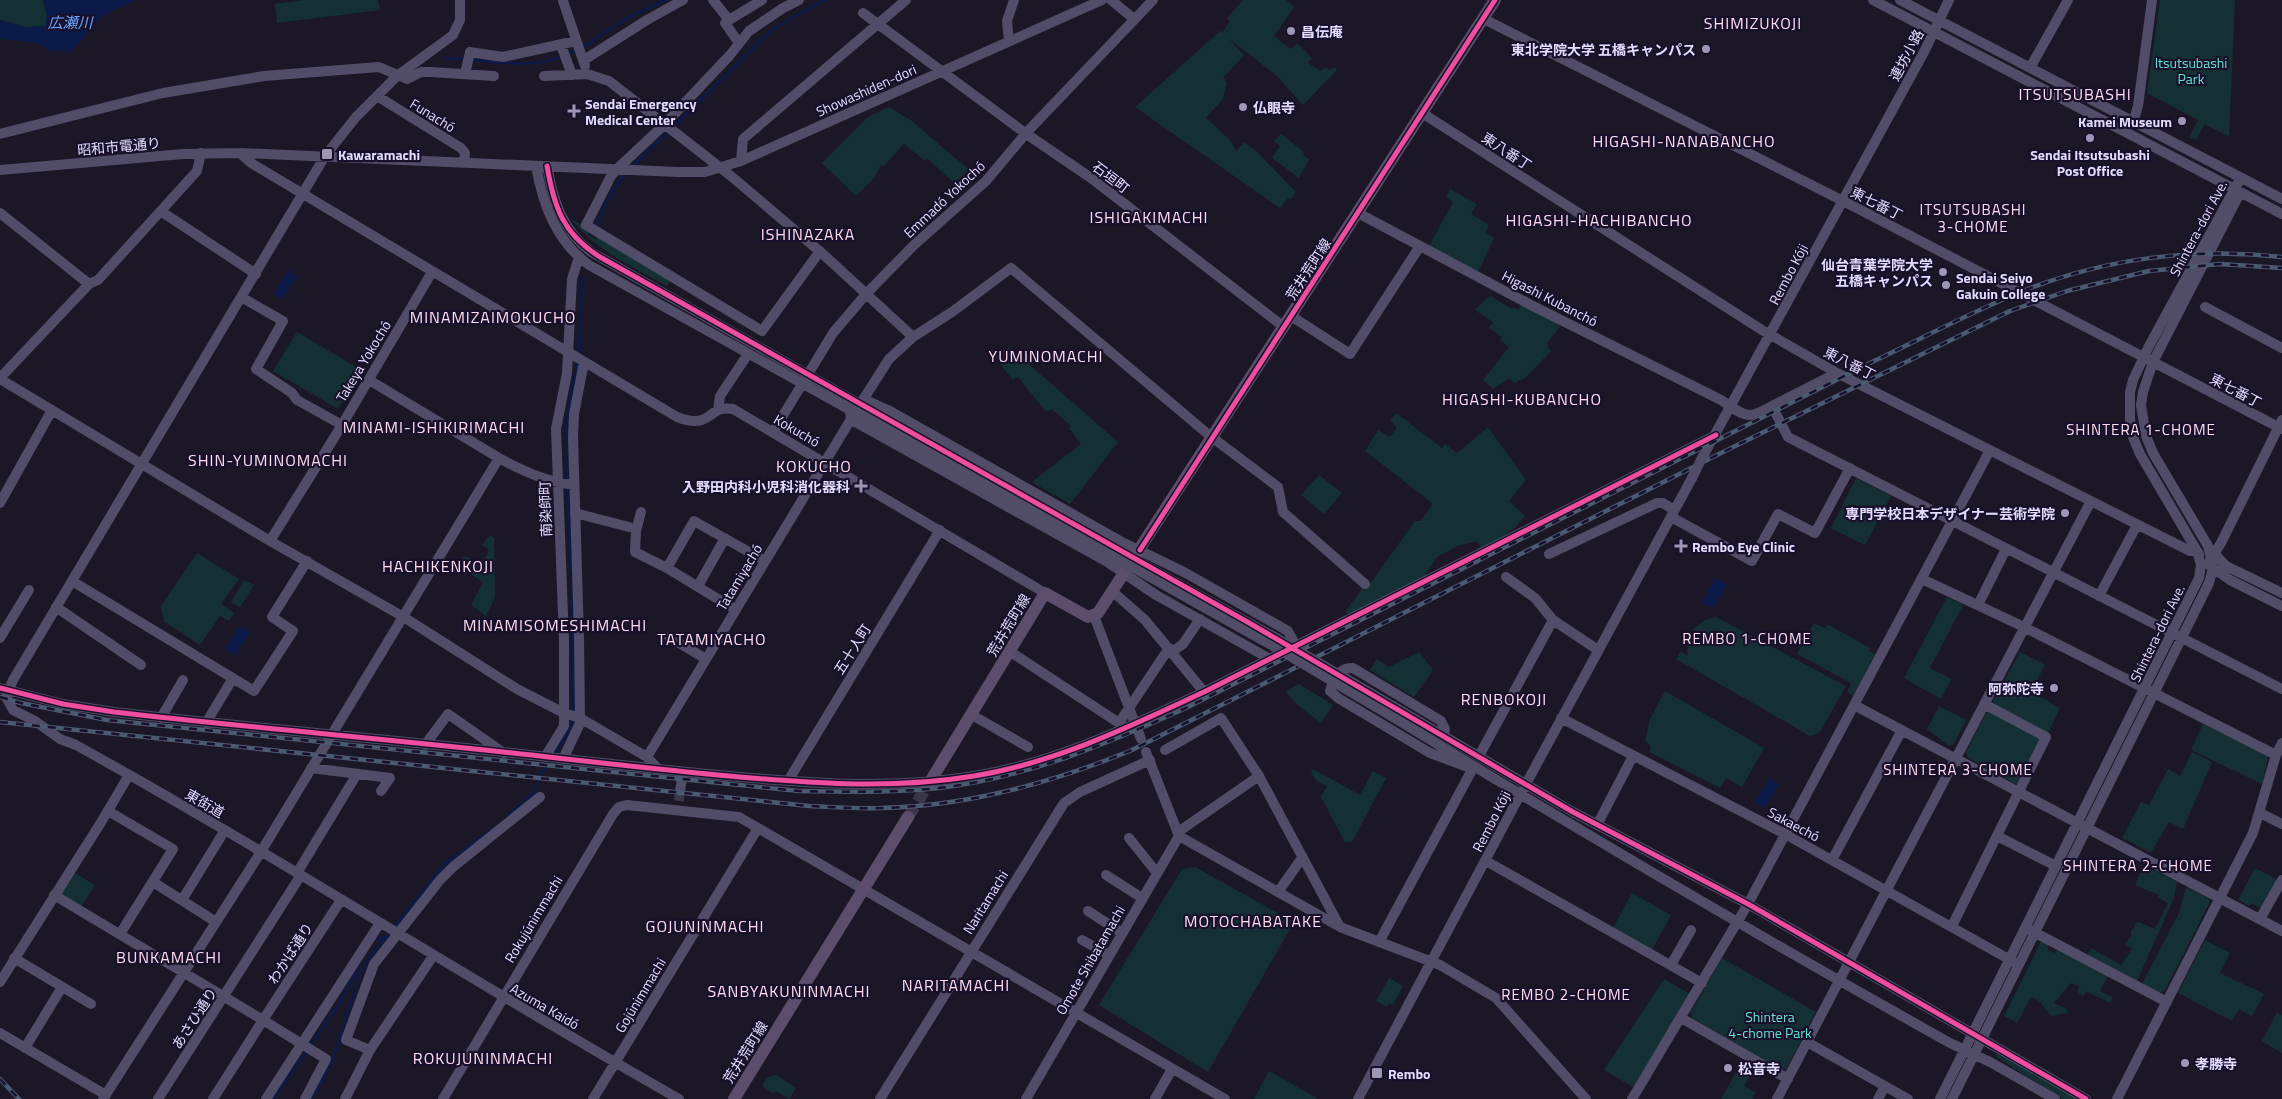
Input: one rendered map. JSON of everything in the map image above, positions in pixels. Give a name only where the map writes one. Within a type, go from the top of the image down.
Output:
[{"type":"main road","name":"荒井荒町線","points":[[929,783],[1045,593],[1088,618],[1094,616],[1112,592],[1495,0]]},
{"type":"main road","name":"荒井荒町線","points":[[734,1099],[908,816]]},
{"type":"street","points":[[460,0],[461,12],[458,28],[453,35],[397,76],[356,118],[325,156],[72,581],[4,689],[63,704],[160,718],[504,754],[788,781],[929,783],[978,775],[1047,758],[1136,724],[1204,692],[1716,435]]},
{"type":"street","points":[[564,0],[587,74]]},
{"type":"street","points":[[583,58],[683,0]]},
{"type":"street","points":[[713,0],[729,20]]},
{"type":"street","points":[[739,44],[725,23],[762,0]]},
{"type":"street","points":[[799,0],[783,8],[749,31],[666,126],[620,170],[611,176],[586,224],[762,331],[820,251]]},
{"type":"street","points":[[741,161],[743,139],[906,0]]},
{"type":"street","points":[[1009,41],[1007,20],[1014,0]]},
{"type":"street","name":"Showashiden-dori","points":[[620,170],[705,172],[741,161],[1102,0]]},
{"type":"street","points":[[1111,0],[1134,19]]},
{"type":"street","name":"Emmadó Yokochó","points":[[773,432],[833,333],[867,293],[914,245],[986,181],[1025,134],[1153,0]]},
{"type":"street","points":[[1873,0],[2282,214]]},
{"type":"street","points":[[1900,0],[2282,199]]},
{"type":"street","name":"連坊小路","points":[[1934,31],[1949,0]]},
{"type":"street","points":[[2030,68],[2068,0]]},
{"type":"street","points":[[2133,122],[2137,111],[2152,0]]},
{"type":"street","name":"石垣町","points":[[863,13],[1025,134],[1091,178],[1287,321],[1350,354],[1420,246]]},
{"type":"street","name":"東七番丁","points":[[1484,18],[2281,426]]},
{"type":"street","name":"Rembo Kóji","points":[[1358,1099],[1561,718],[1771,335],[1934,31]]},
{"type":"street","points":[[466,71],[470,52],[503,57],[564,53],[577,43]]},
{"type":"street","points":[[564,53],[572,75]]},
{"type":"street","points":[[0,134],[163,93],[264,76],[378,67],[406,80],[421,72],[466,71],[494,76]]},
{"type":"street","points":[[544,76],[587,74],[609,81],[721,168],[820,251],[913,337]]},
{"type":"street","name":"Funachó","points":[[377,96],[461,148],[465,153],[464,163]]},
{"type":"street","name":"東八番丁","points":[[1422,113],[1771,335],[1837,373],[2137,525],[2190,551],[2197,551]]},
{"type":"street","points":[[240,152],[620,170]]},
{"type":"street","points":[[240,152],[251,163],[685,421],[700,422],[718,410],[720,396],[748,354]]},
{"type":"street","name":"昭和市電通り","points":[[0,170],[201,153],[240,152]]},
{"type":"street","points":[[201,153],[198,170],[162,212],[98,280],[89,284],[0,379],[270,541],[402,616],[517,689],[564,713],[581,718],[647,757],[658,769]]},
{"type":"street","points":[[542,166],[545,204],[551,219],[558,232],[579,257],[610,277],[802,384],[851,415],[1270,658]]},
{"type":"street","points":[[542,166],[557,208],[568,228],[584,246],[836,390],[890,411],[1122,542],[1288,631],[1296,646]]},
{"type":"street","name":"Shintera-dori Ave.","points":[[1940,1099],[1969,1053],[2083,825],[2149,691],[2172,634],[2200,578],[2197,551],[2140,454],[2133,437],[2130,392],[2244,180]]},
{"type":"street","points":[[162,212],[256,274]]},
{"type":"street","points":[[0,213],[89,284]]},
{"type":"street","name":"Higashi Kubanchó","points":[[1358,213],[1531,305],[1750,416],[1772,406]]},
{"type":"street","name":"南染師町","points":[[546,757],[564,726],[566,484],[556,429],[567,373],[572,279],[579,257]]},
{"type":"street","points":[[862,401],[889,359],[913,337],[952,312],[1011,268],[1213,438],[1278,487],[1283,512],[1365,584]]},
{"type":"street","name":"Takeya Yokochó","points":[[270,541],[342,425],[432,272]]},
{"type":"street","points":[[681,303],[690,288]]},
{"type":"street","points":[[241,298],[283,321],[256,368],[292,393],[297,400],[342,425]]},
{"type":"street","points":[[2205,307],[2282,348]]},
{"type":"street","name":"Shintera-dori Ave.","points":[[2148,359],[2141,405],[2146,436],[2153,453],[2211,559],[2206,589],[2182,639],[2149,691]]},
{"type":"street","points":[[561,759],[581,718],[575,513],[566,484],[582,361]]},
{"type":"street","points":[[1837,373],[1772,406],[1788,437],[2282,689]]},
{"type":"street","points":[[369,380],[499,458],[518,468],[566,484]]},
{"type":"street","points":[[862,401],[1072,529]]},
{"type":"street","name":"Kokuchó","points":[[718,410],[733,409],[1045,593]]},
{"type":"street","points":[[0,502],[52,410]]},
{"type":"street","points":[[851,415],[1072,529],[1249,627],[1396,713],[1472,767],[1839,981],[2055,1099]]},
{"type":"street","name":"Tatamiyachó","points":[[647,757],[825,462],[851,415]]},
{"type":"street","points":[[2200,578],[2281,426]]},
{"type":"street","points":[[1632,1099],[1748,904],[1990,450]]},
{"type":"street","points":[[0,1033],[106,1097],[261,852],[499,458]]},
{"type":"street","points":[[1549,554],[1657,503],[1662,504],[1673,513],[1752,561],[1778,514],[1815,533],[1850,468]]},
{"type":"street","points":[[1778,1099],[2091,501]]},
{"type":"street","points":[[641,512],[636,531],[635,552],[667,568],[736,610]]},
{"type":"street","points":[[575,513],[629,527]]},
{"type":"street","points":[[667,568],[694,521],[765,561]]},
{"type":"street","points":[[2099,596],[2137,525]]},
{"type":"street","name":"五十人町","points":[[788,781],[940,530]]},
{"type":"street","points":[[2168,540],[2185,531]]},
{"type":"street","points":[[698,586],[725,538]]},
{"type":"street","points":[[1109,563],[1122,542]]},
{"type":"street","points":[[1978,605],[2006,549]]},
{"type":"street","points":[[2197,551],[2282,593]]},
{"type":"street","points":[[2211,559],[2230,580],[2282,606]]},
{"type":"street","points":[[72,581],[254,691],[293,631],[272,617],[307,561]]},
{"type":"street","points":[[1506,577],[1535,598],[1552,620],[1598,650]]},
{"type":"street","points":[[1922,579],[2024,627],[2276,756]]},
{"type":"street","points":[[2206,589],[2217,582],[2230,580]]},
{"type":"street","points":[[0,638],[29,590]]},
{"type":"street","points":[[1112,592],[1144,620],[1171,650],[1204,692]]},
{"type":"street","points":[[56,607],[142,665]]},
{"type":"street","points":[[1094,616],[1141,739]]},
{"type":"street","points":[[1009,651],[1119,723],[1171,650],[1183,644],[1200,619]]},
{"type":"street","points":[[1478,756],[1552,620]]},
{"type":"street","points":[[669,637],[706,660]]},
{"type":"street","points":[[1444,735],[1445,729],[1441,721],[1353,668],[1341,671],[1336,677],[1330,691],[1338,698],[1430,754],[1456,764],[1472,767]]},
{"type":"street","points":[[206,723],[233,678]]},
{"type":"street","points":[[160,718],[183,680]]},
{"type":"street","name":"東街道","points":[[4,689],[11,708],[60,739],[76,745],[225,830],[398,934]]},
{"type":"street","points":[[1952,926],[2046,737],[1984,704]]},
{"type":"street","points":[[1854,705],[2282,931]]},
{"type":"street","points":[[1396,713],[1444,735],[1597,825],[1748,904],[2086,1099]]},
{"type":"street","points":[[426,745],[448,714],[504,754]]},
{"type":"street","points":[[972,714],[1028,747]]},
{"type":"street","points":[[1165,750],[1221,718],[1259,776],[1340,927]]},
{"type":"street","name":"Sakaechó","points":[[1561,718],[1785,834],[2014,962]]},
{"type":"street","points":[[1832,860],[1902,730]]},
{"type":"street","points":[[2117,1099],[2253,833],[2276,756],[2282,744]]},
{"type":"street","name":"Naritamachi","points":[[880,1099],[970,952],[1066,802],[1080,792],[1148,756],[1178,834]]},
{"type":"street","points":[[1597,825],[1633,756]]},
{"type":"street","points":[[1379,942],[1472,767]]},
{"type":"street","points":[[311,768],[390,778],[381,790]]},
{"type":"street","points":[[683,772],[679,801],[739,817],[1225,1099]]},
{"type":"street","name":"あさひ通り","points":[[158,1099],[299,874],[357,774]]},
{"type":"street","points":[[0,982],[129,775]]},
{"type":"street","points":[[1259,776],[1178,834],[1340,927],[1432,961],[1496,998],[1586,1099]]},
{"type":"street","points":[[370,1050],[346,1040],[374,964],[440,880],[453,867],[540,797]]},
{"type":"street","name":"Rokujúnimmachi","points":[[443,1099],[502,997],[619,807],[679,801]]},
{"type":"street","points":[[108,811],[173,849],[120,934]]},
{"type":"street","points":[[2260,813],[2282,824]]},
{"type":"street","name":"Shintera-dori Ave.","points":[[2030,930],[2056,866],[2083,825]]},
{"type":"street","name":"Gojúnimmachi","points":[[593,1099],[758,828]]},
{"type":"street","points":[[182,900],[225,830]]},
{"type":"street","name":"Omote Shibatamachi","points":[[1026,1099],[1178,834]]},
{"type":"street","points":[[1997,836],[2056,866]]},
{"type":"street","points":[[1129,838],[1157,873]]},
{"type":"street","points":[[1278,892],[1302,858]]},
{"type":"street","points":[[1486,861],[1702,983]]},
{"type":"street","points":[[1106,874],[1142,898]]},
{"type":"street","points":[[2260,919],[2282,880]]},
{"type":"street","points":[[153,882],[216,922]]},
{"type":"street","points":[[54,895],[326,1059],[305,1099]]},
{"type":"street","name":"わかば通り","points":[[213,1099],[340,900]]},
{"type":"street","points":[[1088,911],[1122,933]]},
{"type":"street","points":[[266,1099],[307,1048],[383,925]]},
{"type":"street","points":[[1670,965],[1691,930]]},
{"type":"street","points":[[2030,930],[2167,1002]]},
{"type":"street","name":"Azuma Kaidó","points":[[398,934],[502,997],[679,1099]]},
{"type":"street","points":[[1082,940],[1109,955]]},
{"type":"street","points":[[346,1099],[370,1050],[433,956]]},
{"type":"street","points":[[14,958],[91,1004]]},
{"type":"street","points":[[25,1048],[62,987]]},
{"type":"street","points":[[1681,1018],[1788,1079]]},
{"type":"street","points":[[1807,1042],[1902,1097]]},
{"type":"street","name":"Shintera-dori Ave.","points":[[1952,1099],[1969,1053]]},
{"type":"street","points":[[1156,1099],[1172,1069]]},
{"type":"street","points":[[1878,1099],[1885,1086]]},
{"type":"green space","points":[[0,0],[43,0],[47,16],[46,26],[25,27],[0,20]]},
{"type":"green space","points":[[303,0],[378,0],[380,10],[277,23],[275,4]]},
{"type":"green space","points":[[1243,0],[1286,0],[1294,7],[1274,36],[1291,49],[1297,43],[1312,58],[1308,63],[1321,71],[1326,67],[1329,70],[1335,67],[1337,70],[1303,105],[1277,76],[1228,38],[1244,55],[1223,78],[1227,82],[1223,99],[1206,118],[1230,140],[1236,151],[1244,142],[1256,151],[1296,192],[1280,208],[1135,107],[1220,31],[1222,33],[1230,21],[1227,18]]},
{"type":"green space","name":"Itsutsubashi Park","points":[[2160,0],[2235,0],[2229,137],[2205,124],[2196,140],[2189,137],[2198,120],[2147,93]]},
{"type":"green space","points":[[889,107],[912,121],[969,170],[954,183],[927,158],[924,160],[904,144],[883,167],[881,165],[874,178],[856,196],[822,163],[868,117]]},
{"type":"green space","points":[[1281,134],[1304,152],[1303,155],[1309,159],[1299,178],[1272,158],[1280,146],[1274,141]]},
{"type":"green space","points":[[1450,189],[1477,204],[1471,214],[1489,225],[1485,233],[1494,238],[1478,272],[1429,246],[1453,202],[1446,197]]},
{"type":"green space","points":[[571,219],[589,229],[588,235],[596,240],[598,235],[670,280],[667,286],[603,249],[581,230]]},
{"type":"green space","points":[[1490,296],[1512,309],[1513,307],[1518,310],[1521,304],[1561,325],[1548,342],[1547,347],[1551,351],[1525,378],[1514,383],[1510,378],[1493,389],[1483,380],[1509,347],[1500,340],[1502,337],[1489,328],[1493,322],[1475,310]]},
{"type":"green space","points":[[297,332],[361,370],[338,409],[273,371]]},
{"type":"green space","points":[[1009,347],[1118,442],[1070,504],[1032,482],[1081,444],[1069,428],[1071,426],[1052,409],[1046,412],[1018,377],[1013,380],[994,356]]},
{"type":"green space","points":[[1396,413],[1442,448],[1445,444],[1457,453],[1488,427],[1526,480],[1509,501],[1525,516],[1515,528],[1482,550],[1477,541],[1457,546],[1437,557],[1422,580],[1349,614],[1345,612],[1364,586],[1367,588],[1415,521],[1421,521],[1432,505],[1431,502],[1365,451],[1378,430],[1390,437],[1397,427],[1390,421]]},
{"type":"green space","points":[[1319,475],[1342,493],[1324,514],[1301,495]]},
{"type":"green space","points":[[1856,478],[1891,496],[1865,545],[1831,528]]},
{"type":"green space","points":[[490,535],[494,538],[495,597],[486,616],[471,605],[483,582],[458,566],[464,556],[483,564],[489,550],[482,545]]},
{"type":"green space","points":[[197,553],[239,579],[221,604],[234,613],[229,621],[220,616],[200,645],[164,621],[161,606]]},
{"type":"green space","points":[[244,580],[254,585],[240,607],[231,602]]},
{"type":"green space","points":[[1947,597],[1963,605],[1930,668],[1951,679],[1941,699],[1904,678]]},
{"type":"green space","points":[[1716,617],[1846,686],[1820,732],[1810,736],[1676,659],[1680,652],[1688,656],[1688,642],[1693,630],[1703,622]]},
{"type":"green space","points":[[1814,623],[1825,628],[1827,624],[1870,648],[1869,651],[1875,654],[1853,696],[1847,692],[1851,683],[1797,654]]},
{"type":"green space","points":[[1419,652],[1433,670],[1414,697],[1370,670],[1377,659],[1389,667]]},
{"type":"green space","points":[[2020,652],[2045,665],[2031,692],[2060,708],[2048,733],[1995,705],[1993,701]]},
{"type":"green space","points":[[1299,684],[1333,705],[1321,723],[1294,702],[1286,691]]},
{"type":"green space","points":[[1665,691],[1764,748],[1742,787],[1726,778],[1720,788],[1649,752],[1651,746],[1645,741],[1650,719]]},
{"type":"green space","points":[[1939,706],[1966,720],[1954,744],[1949,746],[1927,729]]},
{"type":"green space","points":[[1991,712],[2039,737],[2040,741],[2021,782],[2016,784],[1968,758],[1966,752],[1986,713]]},
{"type":"green space","points":[[2203,724],[2268,756],[2262,784],[2191,750]]},
{"type":"green space","points":[[2192,752],[2212,762],[2183,829],[2169,822],[2151,853],[2122,838],[2141,802],[2149,805],[2168,769],[2180,776]]},
{"type":"green space","points":[[1313,769],[1360,795],[1373,771],[1386,778],[1352,842],[1345,842],[1321,797],[1327,786],[1317,781],[1311,773]]},
{"type":"green space","points":[[2144,865],[2177,882],[2174,898],[2137,981],[2087,956],[2091,948],[2121,965],[2132,949],[2125,944],[2131,936],[2131,930],[2135,927],[2134,924],[2139,922],[2155,929],[2168,903],[2158,897],[2159,895],[2135,885]]},
{"type":"green space","points":[[1195,867],[1294,922],[1208,1072],[1099,1005],[1182,869]]},
{"type":"green space","points":[[2255,868],[2278,880],[2262,909],[2252,903],[2249,906],[2238,900]]},
{"type":"green space","points":[[75,873],[95,885],[81,907],[62,896],[60,891],[71,875]]},
{"type":"green space","points":[[2186,887],[2208,898],[2210,902],[2165,990],[2159,993],[2142,984],[2179,913]]},
{"type":"green space","points":[[1632,893],[1671,915],[1652,950],[1613,928]]},
{"type":"green space","points":[[2205,940],[2230,953],[2220,973],[2264,994],[2252,1016],[2239,1009],[2232,1021],[2178,993]]},
{"type":"green space","points":[[2041,941],[2048,945],[2048,950],[2054,953],[2059,950],[2108,976],[2100,991],[2113,998],[2110,1003],[2086,991],[2083,997],[2077,991],[2079,986],[2071,983],[2054,1003],[2067,1009],[2068,1013],[2051,1016],[2039,1001],[2031,997],[2017,1023],[2004,1016]]},
{"type":"green space","name":"Shintera 4-chome Park","points":[[1722,958],[1816,1012],[1786,1069],[1781,1070],[1693,1019],[1691,1012]]},
{"type":"green space","points":[[1389,978],[1403,986],[1393,1005],[1389,1003],[1387,1007],[1376,1001]]},
{"type":"green space","points":[[1664,979],[1690,994],[1633,1087],[1604,1070]]},
{"type":"green space","points":[[2277,1012],[2282,1015],[2282,1053],[2262,1041]]},
{"type":"green space","points":[[1997,1054],[2077,1099],[2063,1099],[1996,1057]]},
{"type":"green space","points":[[1739,1067],[1752,1072],[1744,1086],[1756,1093],[1752,1099],[1721,1099]]},
{"type":"green space","points":[[1269,1071],[1317,1098],[1254,1099]]},
{"type":"green space","points":[[776,1075],[796,1088],[789,1099],[776,1091],[774,1094],[762,1086],[767,1077]]},
{"type":"water","name":"広瀬川","points":[[43,0],[135,0],[102,16],[71,52],[49,51],[37,43],[0,39],[0,20],[25,27],[46,26],[47,16]]},
{"type":"water","points":[[288,270],[297,276],[283,299],[274,294]]},
{"type":"water","points":[[1715,578],[1727,584],[1714,608],[1702,603]]},
{"type":"water","points":[[240,626],[250,632],[235,655],[225,649]]},
{"type":"water","points":[[1769,778],[1779,784],[1765,808],[1755,803]]},
{"type":"waterway","points":[[582,48],[625,19],[665,0]]},
{"type":"waterway","points":[[673,127],[772,30],[824,0]]},
{"type":"waterway","points":[[566,55],[577,50]]},
{"type":"waterway","points":[[470,60],[527,63],[561,57]]},
{"type":"waterway","points":[[446,58],[465,59]]},
{"type":"waterway","points":[[632,167],[669,131]]},
{"type":"waterway","points":[[596,228],[608,199],[627,173]]},
{"type":"waterway","points":[[579,354],[582,278]]},
{"type":"waterway","points":[[567,481],[566,425],[578,362]]},
{"type":"waterway","points":[[567,486],[572,580],[574,713]]},
{"type":"waterway","points":[[554,755],[570,729],[573,719]]},
{"type":"waterway","points":[[508,816],[534,793],[541,774],[551,760]]},
{"type":"waterway","points":[[395,927],[445,864],[494,828]]},
{"type":"waterway","points":[[312,1099],[331,1064],[359,977],[371,955],[391,932]]},
{"type":"waterway","points":[[374,940],[387,937]]},
{"type":"waterway","points":[[310,1047],[342,999],[361,961]]},
{"type":"waterway","points":[[273,1099],[307,1051]]},
{"type":"tunnel","points":[[908,817],[928,785]]},
{"type":"tunnel","points":[[679,801],[680,791]]},
{"type":"railway","points":[[0,697],[107,720],[799,791],[904,791],[971,783],[1035,768],[1066,758],[1186,708],[1874,361],[2008,297],[2058,278],[2121,263],[2153,258],[2218,253],[2282,257]]},
{"type":"railway","points":[[0,722],[809,806],[854,808],[913,806],[946,803],[1009,791],[1071,773],[1132,750],[1719,454],[2010,311],[2067,291],[2149,271],[2220,264],[2282,268]]},
{"type":"railway","points":[[0,1079],[19,1099]]},
{"type":"cycle path","points":[[1140,550],[1495,0]]},
{"type":"cycle path","points":[[547,166],[553,194],[562,218],[577,239],[600,257],[1251,624],[1573,812],[1748,904],[2086,1099]]},
{"type":"cycle path","points":[[0,688],[63,704],[114,712],[750,778],[814,783],[878,784],[911,783],[974,776],[1034,762],[1120,731],[1204,692],[1716,435]]},
{"type":"place","name":"昌伝庵","points":[[1291,31]]},
{"type":"place","name":"東北学院大学 五橋キャンパス","points":[[1706,49]]},
{"type":"place","name":"仏眼寺","points":[[1243,107]]},
{"type":"place","name":"Sendai Emergency Medical Center","points":[[574,111]]},
{"type":"place","name":"Kamei Museum","points":[[2182,121]]},
{"type":"place","name":"Sendai Itsutsubashi Post Office","points":[[2090,138]]},
{"type":"place","name":"Kawaramachi","points":[[327,154]]},
{"type":"place","name":"仙台青葉学院大学 五橋キャンパス","points":[[1943,272]]},
{"type":"place","name":"Sendai Seiyo Gakuin College","points":[[1946,285]]},
{"type":"place","name":"入野田内科小児科消化器科","points":[[861,486]]},
{"type":"place","name":"専門学校日本デザイナー芸術学院","points":[[2065,513]]},
{"type":"place","name":"Rembo Eye Clinic","points":[[1681,546]]},
{"type":"place","name":"阿弥陀寺","points":[[2054,688]]},
{"type":"place","name":"孝勝寺","points":[[2185,1063]]},
{"type":"place","name":"松音寺","points":[[1728,1068]]},
{"type":"place","name":"Rembo","points":[[1377,1073]]},
{"type":"district","name":"SHIMIZUKOJI","points":[[1753,23]]},
{"type":"district","name":"ITSUTSUBASHI","points":[[2075,94]]},
{"type":"district","name":"HIGASHI-NANABANCHO","points":[[1684,141]]},
{"type":"district","name":"ISHIGAKIMACHI","points":[[1149,217]]},
{"type":"district","name":"ITSUTSUBASHI 3-CHOME","points":[[1973,218]]},
{"type":"district","name":"HIGASHI-HACHIBANCHO","points":[[1599,220]]},
{"type":"district","name":"ISHINAZAKA","points":[[808,234]]},
{"type":"district","name":"MINAMIZAIMOKUCHO","points":[[493,317]]},
{"type":"district","name":"YUMINOMACHI","points":[[1046,356]]},
{"type":"district","name":"HIGASHI-KUBANCHO","points":[[1522,399]]},
{"type":"district","name":"MINAMI-ISHIKIRIMACHI","points":[[434,427]]},
{"type":"district","name":"SHINTERA 1-CHOME","points":[[2141,429]]},
{"type":"district","name":"SHIN-YUMINOMACHI","points":[[268,460]]},
{"type":"district","name":"KOKUCHO","points":[[814,466]]},
{"type":"district","name":"HACHIKENKOJI","points":[[438,566]]},
{"type":"district","name":"MINAMISOMESHIMACHI","points":[[555,625]]},
{"type":"district","name":"REMBO 1-CHOME","points":[[1747,638]]},
{"type":"district","name":"TATAMIYACHO","points":[[712,639]]},
{"type":"district","name":"RENBOKOJI","points":[[1504,699]]},
{"type":"district","name":"SHINTERA 3-CHOME","points":[[1958,769]]},
{"type":"district","name":"SHINTERA 2-CHOME","points":[[2138,865]]},
{"type":"district","name":"MOTOCHABATAKE","points":[[1253,921]]},
{"type":"district","name":"GOJUNINMACHI","points":[[705,926]]},
{"type":"district","name":"BUNKAMACHI","points":[[169,957]]},
{"type":"district","name":"NARITAMACHI","points":[[956,985]]},
{"type":"district","name":"SANBYAKUNINMACHI","points":[[789,991]]},
{"type":"district","name":"REMBO 2-CHOME","points":[[1566,994]]},
{"type":"district","name":"ROKUJUNINMACHI","points":[[483,1058]]}]
